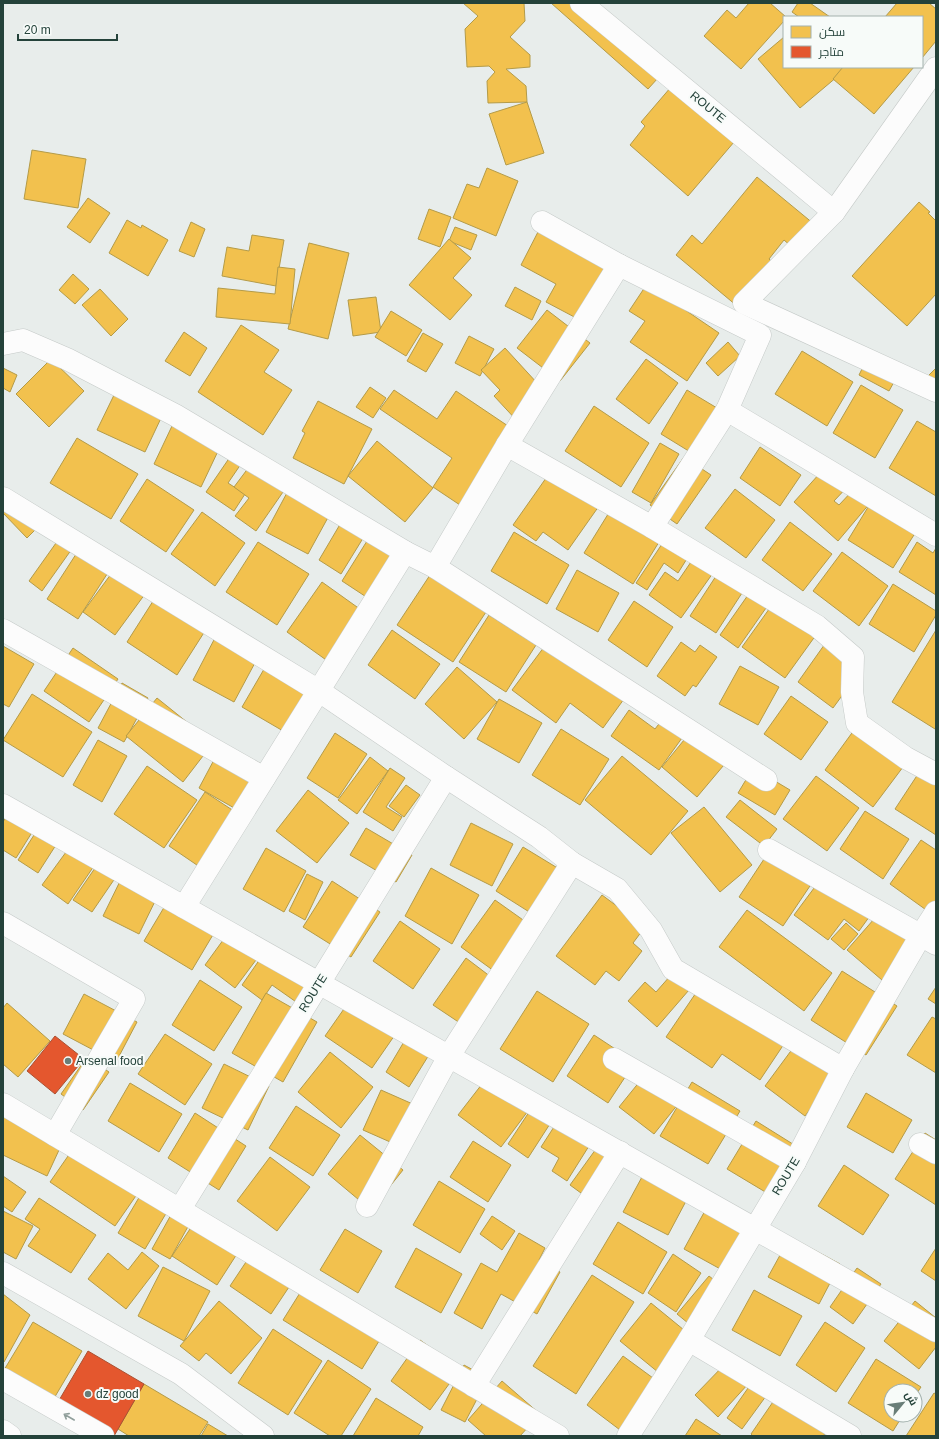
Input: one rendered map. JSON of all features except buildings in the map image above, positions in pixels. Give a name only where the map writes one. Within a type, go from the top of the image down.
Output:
[{"type":"street","name":"ROUTE","points":[[581,3],[834,212]]},
{"type":"street","points":[[936,68],[834,212],[744,303],[936,391]]},
{"type":"street","points":[[542,222],[620,264],[760,335],[727,410],[652,527]]},
{"type":"street","points":[[435,567],[507,445],[620,264]]},
{"type":"street","points":[[3,344],[23,340],[74,362],[176,415],[405,552],[435,567],[766,780]]},
{"type":"street","points":[[727,410],[936,535]]},
{"type":"street","points":[[507,445],[652,527],[817,626],[853,657],[852,692],[857,723],[906,758],[936,774]]},
{"type":"street","points":[[3,498],[319,691],[539,838],[572,863],[617,889],[651,930],[673,969],[843,1069]]},
{"type":"street","points":[[184,907],[405,552]]},
{"type":"street","points":[[3,630],[264,778]]},
{"type":"street","name":"ROUTE","points":[[180,1210],[446,777]]},
{"type":"street","points":[[3,805],[936,1331]]},
{"type":"street","points":[[769,850],[929,939]]},
{"type":"street","points":[[366,1206],[449,1056],[572,863]]},
{"type":"street","name":"ROUTE","points":[[628,1436],[689,1340],[795,1162],[843,1069],[929,939],[936,912]]},
{"type":"street","points":[[3,923],[134,1000],[55,1135]]},
{"type":"street","points":[[614,1059],[795,1162]]},
{"type":"street","points":[[3,1104],[558,1436]]},
{"type":"street","points":[[474,1386],[620,1152]]},
{"type":"street","points":[[3,1272],[181,1374],[264,1436]]},
{"type":"street","points":[[689,1340],[850,1436]]},
{"type":"street","points":[[3,1379],[103,1436]]},
{"type":"street","points":[[3,1432],[10,1436]]},
{"type":"place","name":"Arsenal food","points":[[68,1061]]},
{"type":"place","name":"dz good","points":[[88,1394]]}]
